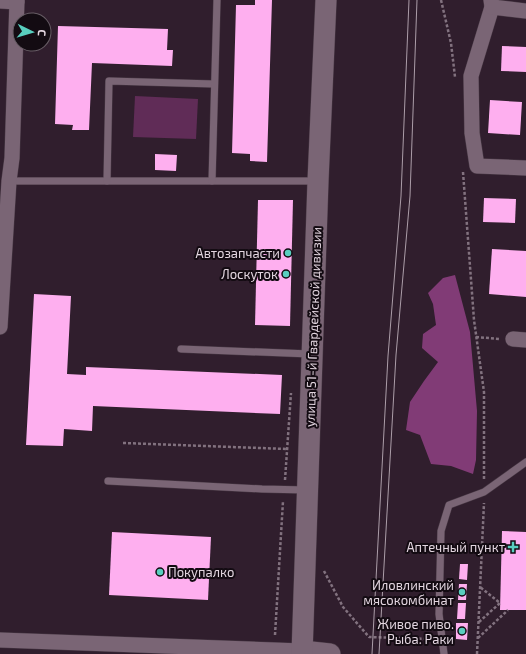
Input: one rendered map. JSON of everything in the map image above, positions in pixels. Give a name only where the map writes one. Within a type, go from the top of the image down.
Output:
[{"type":"main road","name":"улица 51-й Гвардейской дивизии","points":[[302,653],[318,181],[326,0]]},
{"type":"main road","points":[[302,653],[330,654]]},
{"type":"street","points":[[0,1],[17,1],[6,158],[9,181],[0,306],[0,327]]},
{"type":"street","points":[[526,11],[491,4],[471,76],[472,133],[470,166],[526,168]]},
{"type":"street","points":[[0,640],[274,650],[302,653]]},
{"type":"lane","points":[[212,181],[217,0]]},
{"type":"lane","points":[[107,181],[109,81],[214,84]]},
{"type":"lane","points":[[9,181],[318,181]]},
{"type":"lane","points":[[181,350],[312,354]]},
{"type":"lane","points":[[444,654],[439,614],[441,531],[449,505],[484,492],[526,462]]},
{"type":"lane","points":[[108,481],[308,490]]},
{"type":"path","points":[[441,0],[451,42],[455,80]]},
{"type":"path","points":[[470,166],[476,337],[484,392],[484,492],[477,654]]},
{"type":"path","points":[[476,337],[519,340]]},
{"type":"path","points":[[274,650],[292,386]]},
{"type":"path","points":[[123,443],[287,449]]},
{"type":"path","points":[[323,570],[343,607],[369,637],[442,640]]},
{"type":"path","points":[[478,623],[500,603],[480,587]]},
{"type":"path","points":[[478,639],[508,610]]},
{"type":"shaded area","points":[[135,96],[198,99],[196,139],[133,137]]},
{"type":"shaded area","points":[[455,275],[470,332],[477,411],[476,460],[473,474],[451,466],[431,464],[420,435],[406,430],[410,402],[438,362],[422,348],[423,334],[436,325],[433,304],[428,293],[443,278]]},
{"type":"building","points":[[255,0],[272,0],[267,162],[250,161],[250,154],[232,153],[236,5],[255,5]]},
{"type":"building","points":[[58,26],[168,29],[167,50],[173,50],[172,66],[92,63],[89,130],[72,130],[73,125],[55,124]]},
{"type":"building","points":[[502,46],[526,47],[526,72],[501,71]]},
{"type":"building","points":[[490,100],[522,102],[520,135],[488,133]]},
{"type":"building","points":[[155,154],[177,155],[176,171],[155,170]]},
{"type":"building","points":[[484,198],[516,199],[515,223],[483,222]]},
{"type":"building","points":[[258,200],[293,200],[290,326],[255,325]]},
{"type":"building","points":[[492,249],[526,251],[526,297],[489,294]]},
{"type":"building","points":[[34,294],[71,296],[67,374],[86,375],[86,367],[282,375],[280,414],[93,406],[92,431],[64,429],[63,446],[26,445]]},
{"type":"building","points":[[502,531],[526,532],[526,610],[500,610]]},
{"type":"building","name":"Покупалко","points":[[112,532],[211,537],[208,600],[109,595]]},
{"type":"building","points":[[460,564],[468,564],[467,580],[459,579]]},
{"type":"building","name":"Иловлинский мясокомбинат","points":[[459,584],[467,584],[466,600],[458,600]]},
{"type":"building","points":[[458,603],[466,603],[465,619],[457,619]]},
{"type":"building","name":"Живое пиво. Рыба. Раки","points":[[456,623],[468,623],[467,640],[456,639]]},
{"type":"tram line","points":[[372,654],[388,356],[401,196],[409,0]]},
{"type":"tram line","points":[[379,654],[396,355],[410,196],[417,0]]},
{"type":"place","name":"Автозапчасти","points":[[288,253]]},
{"type":"place","name":"Лоскуток","points":[[286,274]]},
{"type":"place","name":"Аптечный пункт","points":[[513,547]]},
{"type":"place","name":"Покупалко","points":[[160,572]]},
{"type":"place","name":"Иловлинский мясокомбинат","points":[[462,592]]},
{"type":"place","name":"Живое пиво. Рыба. Раки","points":[[462,631]]}]
